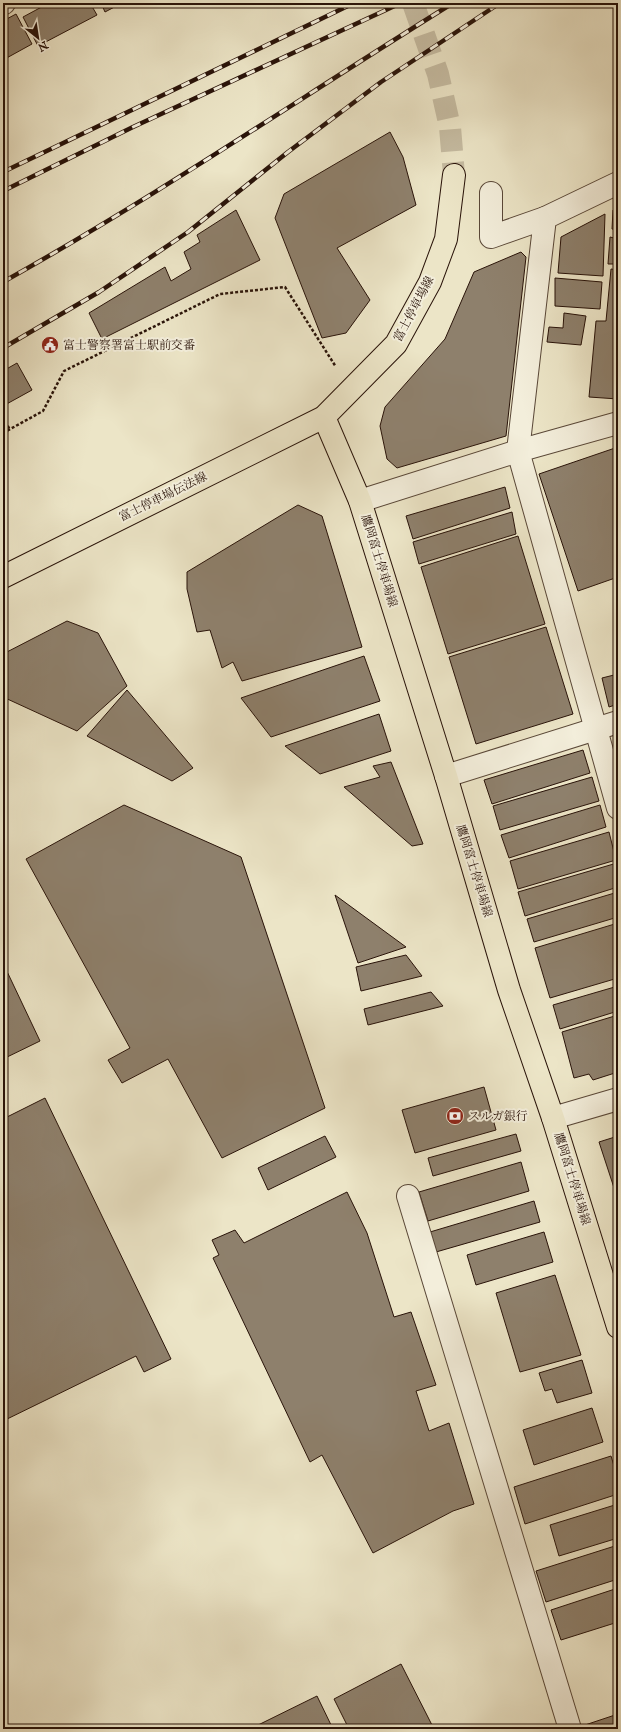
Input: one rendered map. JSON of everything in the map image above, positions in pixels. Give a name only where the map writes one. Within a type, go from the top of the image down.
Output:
[{"type":"main road","name":"富士停車場線","points":[[324,417],[396,344],[430,282],[446,239],[454,175]]},
{"type":"main road","name":"鷹岡富士停車場線","points":[[324,417],[360,501],[446,776],[509,990],[553,1118],[618,1327]]},
{"type":"main road","name":"富士停車場伝法線","points":[[3,576],[324,417]]},
{"type":"street","points":[[491,193],[491,237],[545,218],[618,183]]},
{"type":"street","points":[[545,218],[518,451],[618,808]]},
{"type":"street","points":[[360,501],[518,451],[618,423]]},
{"type":"street","points":[[446,776],[618,722]]},
{"type":"street","points":[[553,1118],[618,1099]]},
{"type":"street","points":[[408,1196],[570,1729]]},
{"type":"path","points":[[3,434],[43,411],[64,370],[220,294],[285,287],[351,390]]},
{"type":"path","points":[[3,417],[10,430]]},
{"type":"building","points":[[49,3],[90,3],[97,15],[38,46],[23,17]]},
{"type":"building","points":[[101,3],[122,3],[105,12]]},
{"type":"building","points":[[16,14],[32,44],[3,60],[3,21]]},
{"type":"building","points":[[390,132],[403,157],[416,205],[337,248],[370,300],[346,333],[322,338],[275,218],[284,194]]},
{"type":"building","points":[[618,207],[618,230],[612,229],[613,210]]},
{"type":"building","points":[[236,210],[260,260],[102,339],[89,313],[165,267],[171,281],[191,269],[184,252],[200,242],[197,235]]},
{"type":"building","points":[[605,214],[603,276],[558,273],[561,237]]},
{"type":"building","points":[[610,237],[618,239],[618,264],[608,264]]},
{"type":"building","points":[[521,252],[526,257],[506,436],[397,468],[387,459],[380,426],[385,407],[445,339],[474,272]]},
{"type":"building","points":[[611,269],[618,270],[618,399],[589,397],[596,321],[606,321]]},
{"type":"building","points":[[555,278],[602,282],[600,309],[555,306]]},
{"type":"building","points":[[564,313],[586,316],[581,345],[547,342],[549,327],[563,328]]},
{"type":"building","points":[[17,363],[32,390],[3,406],[3,371]]},
{"type":"building","points":[[618,447],[618,577],[578,591],[539,474]]},
{"type":"building","points":[[505,487],[510,508],[413,539],[406,516]]},
{"type":"building","points":[[298,505],[322,516],[362,647],[242,681],[233,662],[222,668],[210,630],[197,632],[187,589],[187,572]]},
{"type":"building","points":[[512,512],[516,534],[419,564],[413,542]]},
{"type":"building","points":[[518,536],[545,624],[448,654],[421,567]]},
{"type":"building","points":[[67,621],[98,633],[127,686],[77,731],[3,697],[3,654]]},
{"type":"building","points":[[546,627],[573,714],[476,744],[449,657]]},
{"type":"building","points":[[364,656],[380,701],[271,737],[241,698]]},
{"type":"building","points":[[618,674],[618,704],[609,707],[602,678]]},
{"type":"building","points":[[127,690],[193,768],[172,781],[87,736]]},
{"type":"building","points":[[379,714],[391,751],[320,774],[285,746]]},
{"type":"building","points":[[583,750],[590,773],[492,804],[484,780]]},
{"type":"building","points":[[391,762],[423,844],[412,846],[344,787],[380,777],[373,766]]},
{"type":"building","points":[[592,777],[599,801],[500,830],[493,806]]},
{"type":"building","points":[[124,805],[241,857],[325,1108],[222,1158],[168,1059],[122,1083],[108,1060],[130,1048],[26,859]]},
{"type":"building","points":[[600,805],[606,827],[509,858],[501,835]]},
{"type":"building","points":[[609,832],[616,860],[518,889],[510,861]]},
{"type":"building","points":[[617,863],[618,887],[525,916],[518,892]]},
{"type":"building","points":[[618,892],[618,917],[534,942],[527,919]]},
{"type":"building","points":[[335,895],[406,947],[358,963]]},
{"type":"building","points":[[618,923],[618,978],[550,998],[535,948]]},
{"type":"building","points":[[406,955],[422,976],[361,991],[356,967]]},
{"type":"building","points":[[3,963],[40,1041],[3,1059]]},
{"type":"building","points":[[618,986],[618,1011],[560,1029],[553,1005]]},
{"type":"building","points":[[431,992],[443,1006],[368,1025],[364,1009]]},
{"type":"building","points":[[618,1015],[618,1072],[593,1080],[589,1074],[574,1078],[562,1032]]},
{"type":"building","points":[[484,1087],[496,1130],[415,1153],[402,1110]]},
{"type":"building","points":[[45,1098],[171,1359],[144,1372],[136,1356],[3,1421],[3,1119]]},
{"type":"building","points":[[516,1134],[521,1151],[433,1176],[428,1158]]},
{"type":"building","points":[[325,1136],[336,1157],[268,1190],[258,1168]]},
{"type":"building","points":[[618,1136],[618,1200],[599,1142]]},
{"type":"building","points":[[521,1162],[529,1191],[428,1221],[419,1192]]},
{"type":"building","points":[[347,1192],[367,1233],[394,1317],[411,1312],[436,1385],[416,1391],[429,1431],[449,1423],[474,1504],[453,1511],[373,1553],[322,1455],[310,1462],[213,1258],[219,1255],[212,1240],[235,1230],[244,1243]]},
{"type":"building","points":[[534,1201],[540,1222],[436,1252],[430,1232]]},
{"type":"building","points":[[544,1232],[553,1262],[476,1285],[467,1255]]},
{"type":"building","points":[[555,1275],[581,1355],[520,1372],[496,1293]]},
{"type":"building","points":[[582,1360],[592,1393],[557,1403],[552,1389],[545,1391],[539,1373]]},
{"type":"building","points":[[592,1408],[603,1442],[534,1465],[523,1430]]},
{"type":"building","points":[[611,1456],[618,1479],[618,1494],[525,1524],[514,1487]]},
{"type":"building","points":[[618,1504],[618,1538],[559,1556],[550,1525]]},
{"type":"building","points":[[618,1545],[618,1579],[546,1602],[536,1571]]},
{"type":"building","points":[[618,1588],[618,1622],[561,1640],[551,1610]]},
{"type":"building","points":[[401,1664],[434,1729],[349,1729],[334,1699]]},
{"type":"building","points":[[317,1696],[333,1729],[250,1729]]},
{"type":"building","points":[[618,1714],[618,1729],[583,1729],[582,1726]]},
{"type":"tunnel","points":[[413,3],[438,74],[450,127],[454,175]]},
{"type":"railway","points":[[3,172],[354,3]]},
{"type":"railway","points":[[3,191],[133,127],[401,3]]},
{"type":"railway","points":[[3,282],[174,180],[453,3]]},
{"type":"railway","points":[[3,348],[99,292],[188,232],[288,152],[381,82],[500,3]]},
{"type":"place","name":"富士警察署富士駅前交番","points":[[50,345]]},
{"type":"place","name":"スルガ銀行","points":[[455,1116]]}]
